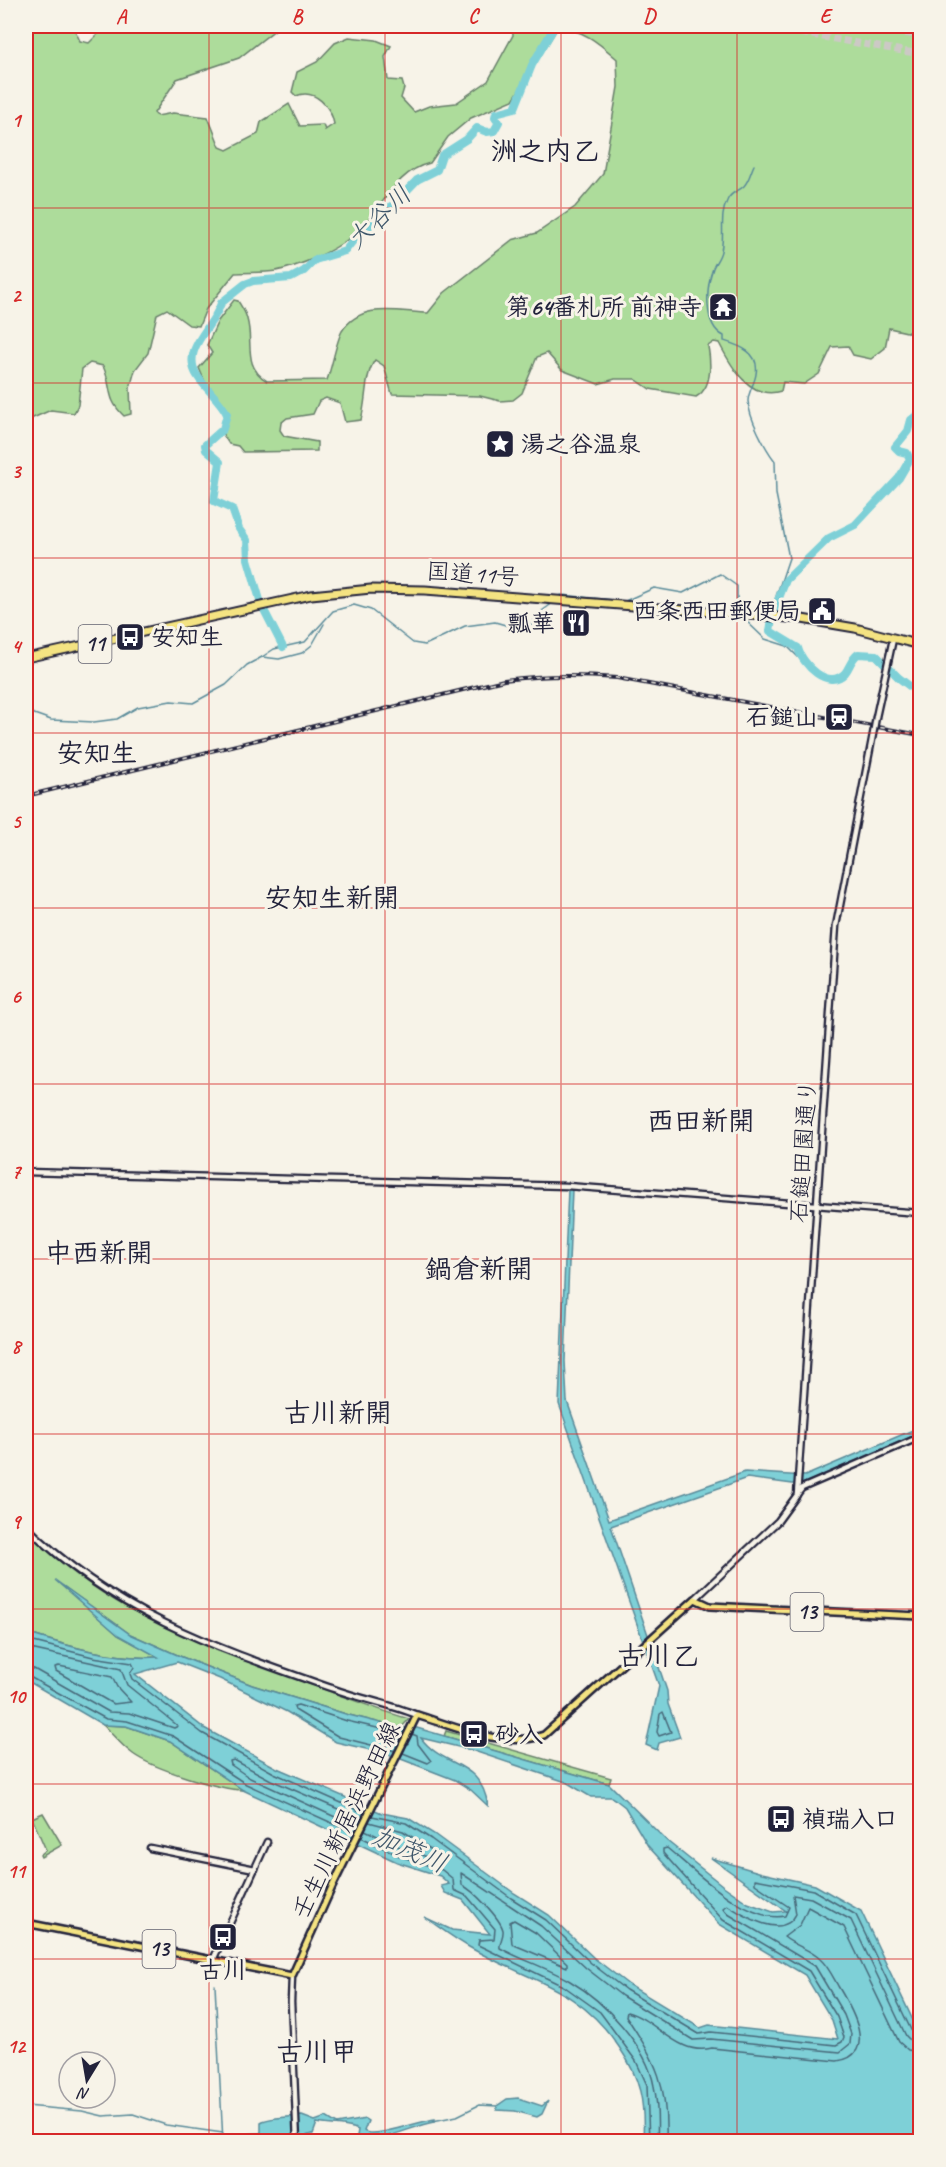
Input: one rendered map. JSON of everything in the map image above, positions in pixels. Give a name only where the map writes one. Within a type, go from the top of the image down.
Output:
[{"type":"highway","name":"国道11号","points":[[26,658],[311,596],[371,589],[425,590],[802,619],[855,628],[921,645]]},
{"type":"main road","name":"13","points":[[695,1599],[710,1606],[921,1616]]},
{"type":"main road","name":"壬生川新居浜野田線","points":[[292,1976],[311,1930],[416,1718],[482,1734],[520,1740],[536,1738],[556,1726],[695,1599]]},
{"type":"main road","name":"13","points":[[26,1923],[292,1976]]},
{"type":"street","name":"石鎚田園通り","points":[[797,1495],[836,926],[893,639]]},
{"type":"street","points":[[26,1173],[567,1185],[921,1213]]},
{"type":"street","points":[[695,1599],[778,1521],[802,1488],[921,1437]]},
{"type":"street","points":[[26,1526],[100,1588],[161,1623],[416,1718]]},
{"type":"street","points":[[213,1960],[267,1842]]},
{"type":"street","points":[[150,1848],[255,1869]]},
{"type":"street","points":[[292,1976],[297,2142]]},
{"type":"green space","points":[[26,26],[73,26],[80,41],[89,43],[104,28],[119,26],[280,26],[239,58],[177,79],[154,113],[157,116],[173,113],[208,117],[220,147],[227,150],[258,134],[261,122],[289,104],[300,126],[323,125],[325,130],[334,124],[326,106],[316,97],[303,94],[296,96],[292,92],[297,72],[317,62],[335,43],[349,37],[376,40],[391,46],[385,57],[388,80],[402,81],[404,88],[401,98],[414,112],[429,106],[456,103],[488,81],[513,35],[512,26],[920,26],[920,335],[889,328],[885,348],[871,359],[853,355],[848,346],[832,347],[819,374],[804,384],[783,382],[781,391],[770,393],[760,391],[743,379],[729,362],[719,343],[714,342],[708,346],[710,374],[708,381],[702,393],[696,397],[650,389],[635,379],[615,379],[598,384],[562,370],[547,353],[537,357],[522,393],[513,400],[500,401],[480,396],[392,394],[384,366],[375,360],[367,380],[361,420],[345,422],[340,403],[326,398],[319,401],[313,414],[287,418],[281,423],[280,430],[284,436],[317,442],[317,451],[243,452],[238,446],[229,444],[222,433],[229,414],[209,391],[199,368],[212,353],[207,345],[218,321],[234,300],[238,301],[246,317],[250,353],[254,368],[259,375],[267,381],[327,380],[340,336],[350,322],[360,315],[381,310],[428,313],[444,293],[512,240],[537,233],[575,207],[603,174],[618,87],[617,59],[597,42],[582,34],[557,29],[513,100],[471,118],[448,137],[430,163],[406,175],[361,228],[343,243],[315,258],[285,269],[271,272],[235,273],[206,309],[199,326],[189,325],[167,309],[157,314],[148,353],[135,370],[130,388],[131,414],[124,416],[114,404],[103,366],[90,363],[82,369],[78,405],[74,413],[51,410],[26,421]]},
{"type":"green space","points":[[26,1530],[81,1578],[137,1613],[264,1667],[409,1719],[401,1728],[349,1715],[252,1685],[130,1634],[63,1586],[118,1635],[159,1657],[108,1654],[26,1633]]},
{"type":"green space","points":[[103,1725],[126,1726],[170,1741],[243,1790],[203,1782],[142,1760],[121,1744]]},
{"type":"green space","points":[[446,1731],[611,1778],[609,1784],[444,1736]]},
{"type":"green space","points":[[43,1813],[62,1845],[41,1857],[40,1855],[46,1850],[32,1818]]},
{"type":"water","points":[[568,1189],[572,1190],[565,1361],[567,1401],[609,1520],[745,1472],[805,1476],[920,1427],[920,1433],[800,1485],[747,1478],[611,1526],[667,1691],[668,1704],[680,1737],[659,1743],[657,1750],[646,1745],[659,1686],[559,1404]]},
{"type":"water","name":"加茂川","points":[[55,1580],[130,1634],[252,1685],[349,1715],[401,1728],[417,1728],[609,1784],[667,1841],[748,1903],[773,1912],[786,1911],[711,1858],[815,1885],[861,1911],[920,2035],[920,2141],[643,2141],[642,2103],[637,2081],[619,2047],[603,2026],[569,1997],[469,1947],[424,1917],[452,1930],[490,1934],[463,1900],[445,1893],[441,1886],[449,1884],[440,1876],[397,1862],[243,1790],[170,1741],[126,1726],[103,1725],[26,1680],[26,1633],[108,1654],[158,1657],[118,1635]],"holes":[[[177,1662],[220,1679],[287,1712],[336,1742],[388,1754],[455,1780],[471,1790],[488,1806],[478,1780],[470,1772],[430,1748],[421,1738],[471,1750],[566,1782],[591,1797],[611,1797],[625,1807],[648,1846],[719,1924],[805,1975],[832,2020],[838,2039],[709,2025],[700,2028],[629,1985],[594,1958],[549,1915],[514,1893],[434,1834],[408,1818],[382,1813],[277,1768],[204,1728],[135,1674]]]},
{"type":"water","points":[[518,2098],[542,2106],[548,2101],[542,2114],[537,2117],[515,2111],[497,2110],[497,2106],[507,2099]]},
{"type":"water","points":[[302,2116],[315,2121],[326,2117],[337,2124],[365,2119],[368,2121],[364,2131],[369,2133],[435,2119],[435,2122],[376,2138],[357,2136],[358,2130],[349,2127],[317,2123],[313,2134],[287,2140],[259,2136],[228,2137],[228,2135],[261,2133],[261,2122],[265,2120]]},
{"type":"waterway","name":"大谷川","points":[[260,600],[248,559],[247,540],[239,529],[232,509],[214,501],[220,462],[206,450],[205,445],[223,429],[227,414],[198,377],[193,367],[195,348],[221,303],[245,284],[253,281],[291,278],[304,271],[315,260],[345,251],[359,233],[377,221],[383,210],[393,205],[417,180],[437,170],[442,155],[467,139],[477,128],[487,132],[494,131],[499,122],[495,117],[496,113],[515,108],[532,65],[555,26]]},
{"type":"waterway","points":[[754,165],[746,184],[728,198],[725,207],[722,245],[711,276],[708,305],[712,324],[724,336],[724,341],[748,351],[755,360],[755,377],[748,398],[749,408],[758,432],[775,461],[776,494],[789,558],[771,611],[773,613]]},
{"type":"waterway","points":[[920,413],[911,420],[908,431],[895,447],[907,453],[910,459],[899,478],[855,525],[829,538],[786,580],[773,613],[770,631],[798,648],[810,668],[824,677],[838,678],[845,673],[858,654],[876,655],[899,678],[920,694]]},
{"type":"waterway","points":[[559,597],[561,595],[625,601],[654,588],[683,593],[720,574],[737,586],[737,610]]},
{"type":"waterway","points":[[262,657],[274,649],[305,642],[333,611],[354,605],[371,610],[413,643],[425,645],[465,626],[495,622],[516,628],[531,625],[539,613],[553,603]]},
{"type":"waterway","name":"大谷川","points":[[263,608],[283,647]]},
{"type":"waterway","points":[[742,617],[765,639],[787,646],[801,660]]},
{"type":"waterway","points":[[26,711],[51,720],[94,722],[117,719],[138,707],[171,701],[193,703],[226,685],[247,665],[262,657],[279,659],[302,653],[312,645],[324,624]]},
{"type":"waterway","points":[[215,1985],[223,2142]]},
{"type":"waterway","points":[[433,2121],[457,2116],[479,2105],[497,2106]]},
{"type":"waterway","points":[[26,2106],[82,2111],[103,2116],[133,2114],[166,2125],[223,2133]]},
{"type":"tunnel","points":[[760,26],[920,54]]},
{"type":"tunnel","points":[[864,26],[920,36]]},
{"type":"railway","points":[[26,796],[504,680],[532,677],[617,678],[920,735]]},
{"type":"place","name":"第64番札所 前神寺","points":[[723,307]]},
{"type":"place","name":"湯之谷温泉","points":[[500,444]]},
{"type":"place","name":"西条西田郵便局","points":[[822,611]]},
{"type":"place","name":"瓢華","points":[[576,623]]},
{"type":"place","name":"安知生","points":[[130,637]]},
{"type":"place","name":"石鎚山","points":[[839,717]]},
{"type":"place","name":"砂入","points":[[474,1734]]},
{"type":"place","name":"禎瑞入口","points":[[781,1819]]},
{"type":"place","name":"古川","points":[[223,1937]]},
{"type":"district","name":"洲之内乙","points":[[545,151]]},
{"type":"district","name":"安知生","points":[[97,753]]},
{"type":"district","name":"安知生新開","points":[[332,898]]},
{"type":"district","name":"西田新開","points":[[701,1121]]},
{"type":"district","name":"中西新開","points":[[99,1253]]},
{"type":"district","name":"鍋倉新開","points":[[479,1269]]},
{"type":"district","name":"古川新開","points":[[338,1413]]},
{"type":"district","name":"古川乙","points":[[658,1656]]},
{"type":"district","name":"古川甲","points":[[317,2052]]}]
